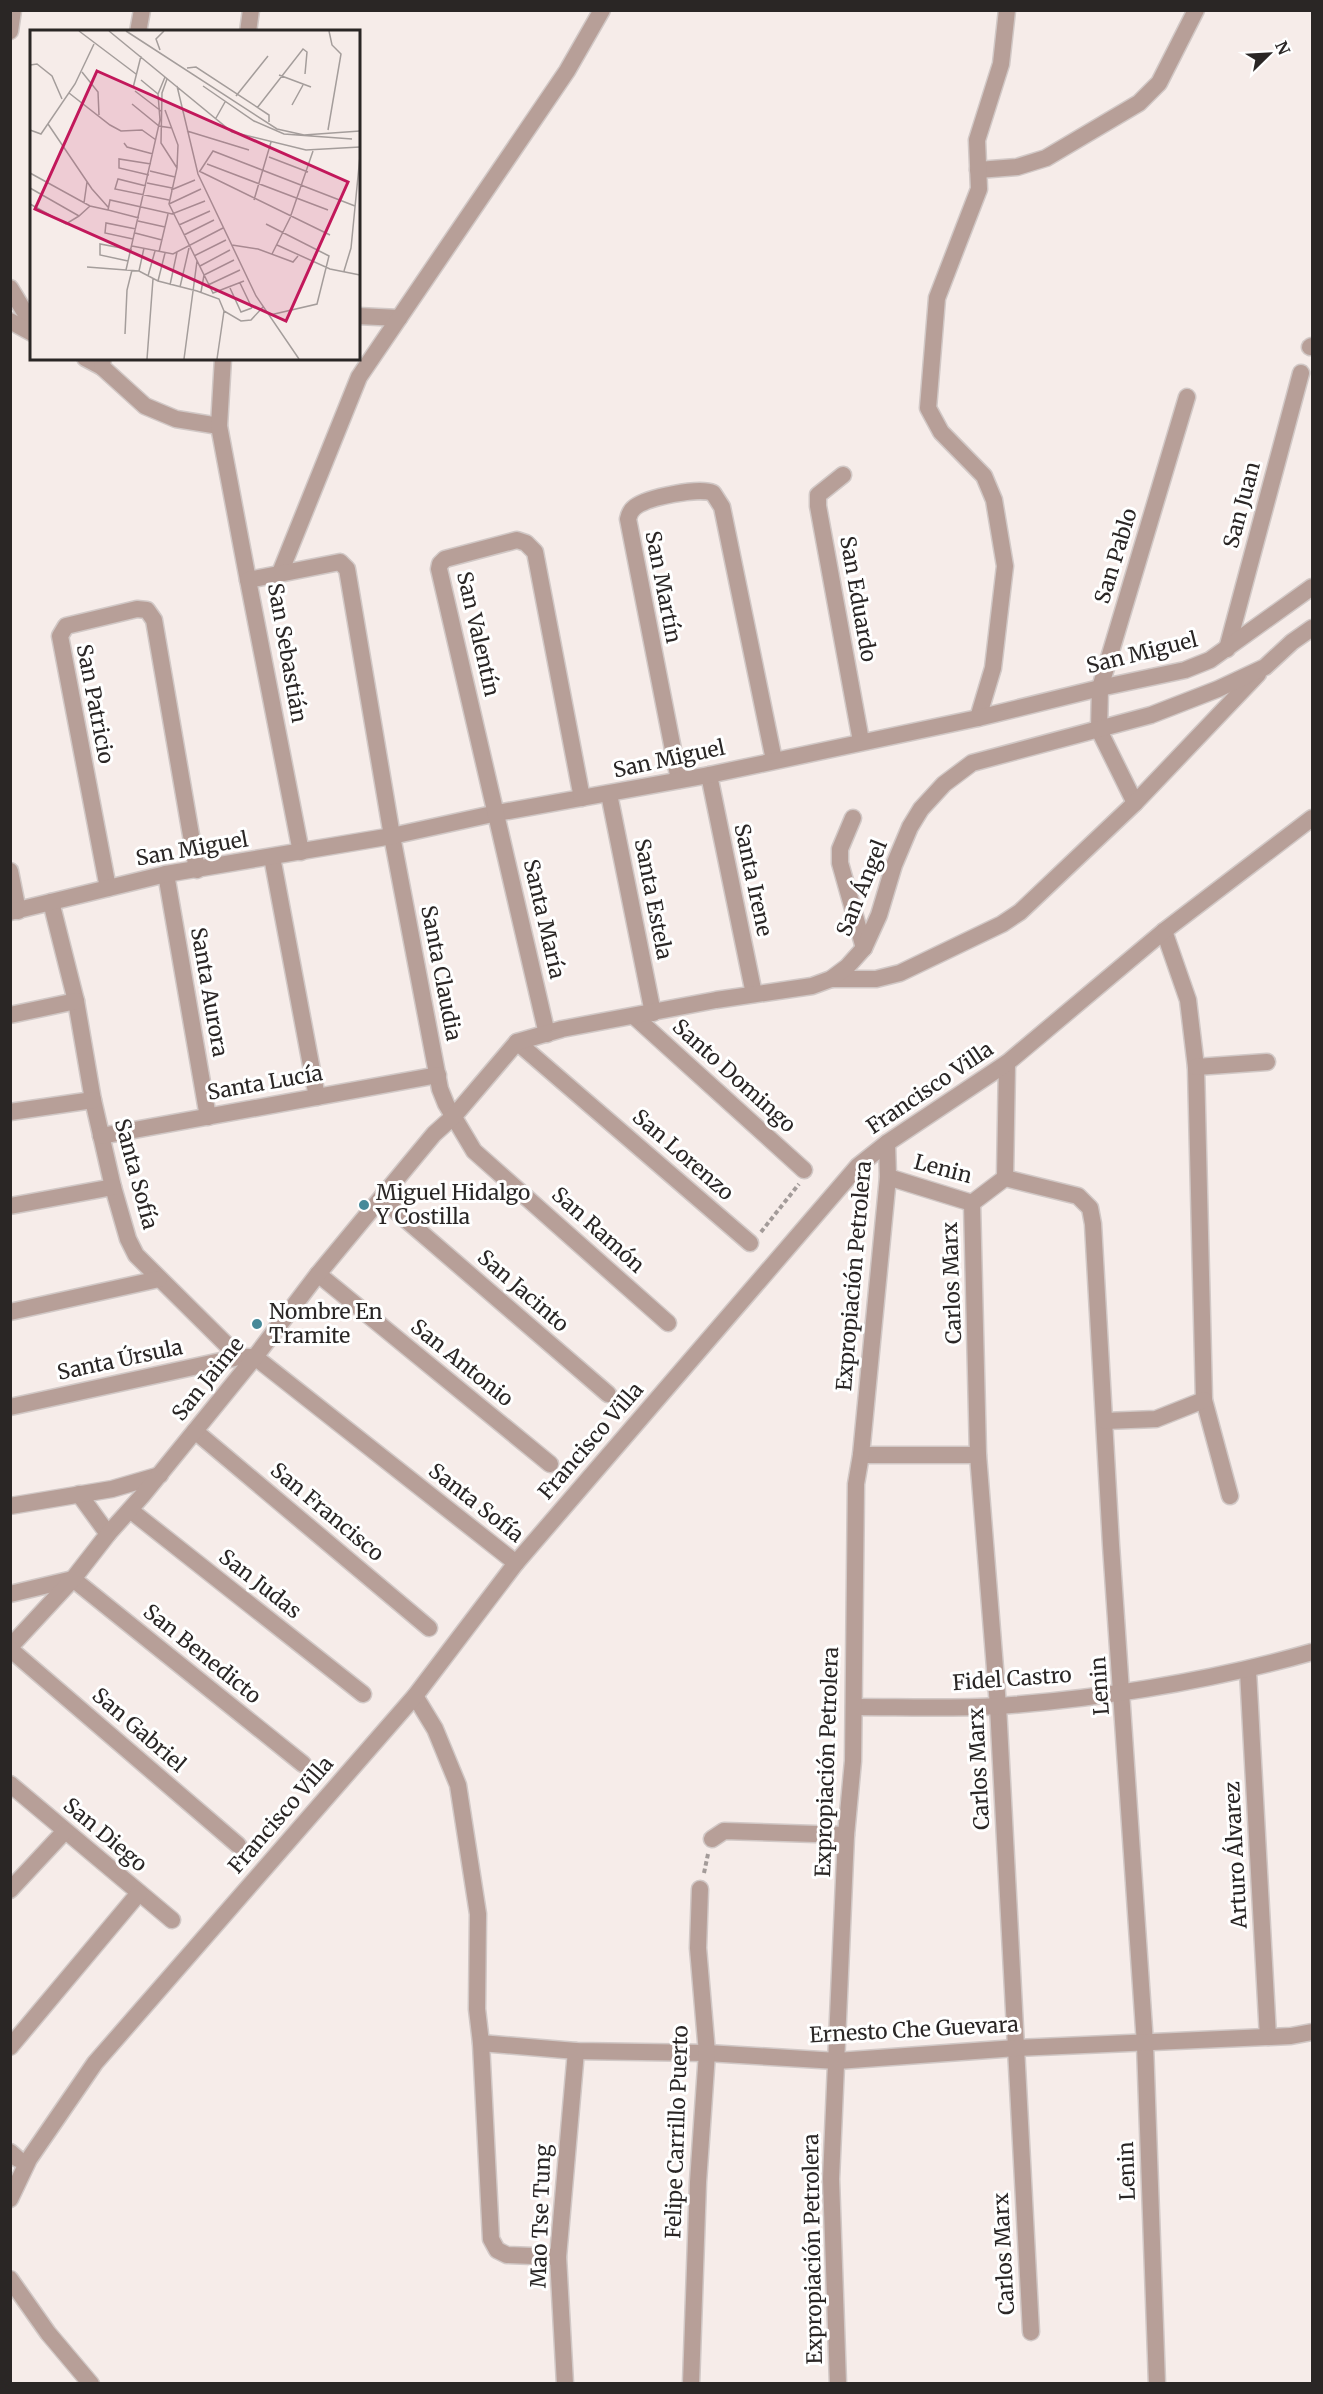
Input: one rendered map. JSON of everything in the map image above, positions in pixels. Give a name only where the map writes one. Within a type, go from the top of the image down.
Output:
[{"type":"street","points":[[10,31],[13,10]]},
{"type":"street","points":[[138,30],[142,10]]},
{"type":"street","points":[[248,30],[251,10]]},
{"type":"street","points":[[280,573],[359,377],[567,71],[602,10]]},
{"type":"street","points":[[978,718],[993,668],[1005,566],[994,500],[984,476],[941,432],[928,408],[937,298],[979,189],[977,140],[1001,64],[1007,10]]},
{"type":"street","points":[[978,170],[1017,167],[1046,158],[1139,103],[1159,83],[1196,10]]},
{"type":"street","points":[[10,288],[30,321]]},
{"type":"street","points":[[360,316],[399,318]]},
{"type":"street","points":[[10,321],[30,332]]},
{"type":"street","points":[[226,360],[219,426],[248,580]]},
{"type":"street","points":[[102,363],[146,406],[176,419],[219,426]]},
{"type":"street","name":"San Juan","points":[[1227,649],[1301,373]]},
{"type":"street","name":"San Pablo","points":[[1099,730],[1100,688],[1187,397]]},
{"type":"street","name":"San Eduardo","points":[[843,475],[818,495],[818,506],[861,741]]},
{"type":"street","name":"San Martín","points":[[679,780],[628,519],[633,508],[644,501],[706,490],[716,497],[722,507],[774,760]]},
{"type":"street","name":"San Valentín","points":[[497,813],[439,568],[440,564],[448,558],[518,540],[526,543],[535,552],[582,798]]},
{"type":"street","name":"San Sebastián","points":[[301,852],[248,580],[335,562],[344,564],[347,569],[392,836]]},
{"type":"street","name":"San Miguel","points":[[14,911],[166,874],[392,836],[497,813],[709,774],[978,718],[1185,670],[1210,660],[1227,649],[1312,587]]},
{"type":"street","name":"San Patricio","points":[[108,888],[60,636],[66,626],[137,609],[147,610],[154,620],[197,870]]},
{"type":"street","name":"San Ángel","points":[[831,979],[876,979],[900,973],[1002,924],[1020,912],[1135,803],[1265,667],[1292,642],[1312,628]]},
{"type":"street","name":"San Ángel","points":[[516,1042],[562,1029],[754,994],[812,986],[831,979],[847,967],[864,948],[879,915],[894,865],[910,827],[932,795],[972,763],[1152,715],[1218,689],[1265,667]]},
{"type":"street","points":[[1099,730],[1135,803]]},
{"type":"street","name":"Santa Irene","points":[[709,774],[754,994]]},
{"type":"street","name":"Santa Estela","points":[[609,794],[653,1013]]},
{"type":"street","name":"Santa María","points":[[497,813],[547,1034]]},
{"type":"street","points":[[854,818],[840,849],[840,863],[864,948]]},
{"type":"street","name":"Francisco Villa","points":[[10,2199],[17,2157],[95,2063],[415,1696],[516,1563],[858,1166],[887,1143],[1007,1063],[1164,932],[1312,818]]},
{"type":"street","name":"Santa Claudia","points":[[392,836],[438,1075],[446,1104],[454,1116]]},
{"type":"street","points":[[272,857],[317,1097]]},
{"type":"street","points":[[10,871],[14,911]]},
{"type":"street","name":"Santa Aurora","points":[[166,874],[208,1117]]},
{"type":"street","name":"Santa Sofía","points":[[51,902],[76,1001],[93,1100],[113,1187],[132,1247],[145,1266],[247,1357],[516,1563]]},
{"type":"street","points":[[1164,932],[1188,1000],[1196,1067],[1204,1400],[1230,1496]]},
{"type":"street","points":[[10,1014],[76,1001]]},
{"type":"street","name":"Santo Domingo","points":[[634,1017],[804,1170]]},
{"type":"street","points":[[454,1116],[516,1042]]},
{"type":"street","name":"San Lorenzo","points":[[516,1042],[750,1243]]},
{"type":"street","points":[[1196,1067],[1267,1062]]},
{"type":"street","points":[[1005,1178],[1007,1063]]},
{"type":"street","name":"Santa Lucía","points":[[101,1136],[438,1075]]},
{"type":"street","points":[[10,1112],[93,1100]]},
{"type":"street","name":"San Jaime","points":[[10,1648],[73,1579],[108,1534],[160,1475],[195,1431],[247,1357],[434,1134],[454,1116]]},
{"type":"street","name":"San Ramón","points":[[454,1116],[474,1151],[668,1323]]},
{"type":"street","name":"Expropiación Petrolera","points":[[838,2384],[831,2179],[846,1835],[853,1761],[856,1484],[861,1455],[888,1177],[887,1143]]},
{"type":"street","name":"Lenin","points":[[888,1177],[972,1203],[1005,1178],[1078,1196],[1090,1208],[1093,1224],[1111,1545],[1123,1693],[1145,2044],[1157,2384]]},
{"type":"street","points":[[10,1206],[113,1187]]},
{"type":"street","name":"San Jacinto","points":[[382,1198],[608,1394]]},
{"type":"street","name":"Carlos Marx","points":[[972,1203],[978,1455],[998,1706],[1031,2332]]},
{"type":"street","name":"San Antonio","points":[[318,1274],[550,1464]]},
{"type":"street","points":[[10,1312],[159,1279]]},
{"type":"street","name":"Santa Úrsula","points":[[10,1407],[247,1357]]},
{"type":"street","points":[[1105,1421],[1156,1419],[1204,1400]]},
{"type":"street","name":"San Francisco","points":[[195,1431],[429,1628]]},
{"type":"street","points":[[861,1455],[978,1455]]},
{"type":"street","points":[[10,1506],[112,1489],[160,1475]]},
{"type":"street","points":[[79,1494],[108,1534]]},
{"type":"street","name":"San Judas","points":[[130,1510],[363,1694]]},
{"type":"street","points":[[10,1594],[73,1579]]},
{"type":"street","name":"San Benedicto","points":[[73,1579],[303,1764]]},
{"type":"street","name":"San Gabriel","points":[[10,1648],[238,1845]]},
{"type":"street","name":"Fidel Castro","points":[[854,1707],[998,1706],[1123,1693],[1248,1671],[1312,1652]]},
{"type":"street","name":"Arturo Álvarez","points":[[1248,1671],[1268,2037]]},
{"type":"street","points":[[415,1696],[435,1730],[458,1785],[478,1914],[477,2009],[481,2043],[491,2239],[497,2250],[507,2255],[558,2257]]},
{"type":"street","name":"San Diego","points":[[10,1784],[172,1920]]},
{"type":"street","points":[[10,1890],[65,1831]]},
{"type":"street","points":[[712,1839],[724,1831],[846,1835]]},
{"type":"street","name":"Felipe Carrillo Puerto","points":[[692,2384],[698,2182],[707,2052],[698,1938],[700,1889]]},
{"type":"street","points":[[10,2047],[139,1893]]},
{"type":"street","name":"Ernesto Che Guevara","points":[[481,2043],[576,2050],[707,2052],[837,2061],[1016,2048],[1268,2037],[1312,2032]]},
{"type":"street","name":"Mao Tse Tung","points":[[565,2384],[558,2257],[576,2050]]},
{"type":"street","points":[[10,2279],[48,2333],[91,2384]]},
{"type":"path","points":[[750,1243],[756,1239],[802,1180],[804,1170]]},
{"type":"path","points":[[700,1889],[712,1839]]},
{"type":"place","name":"Miguel Hidalgo Y Costilla","points":[[364,1205]]},
{"type":"place","name":"Nombre En Tramite","points":[[257,1324]]}]
